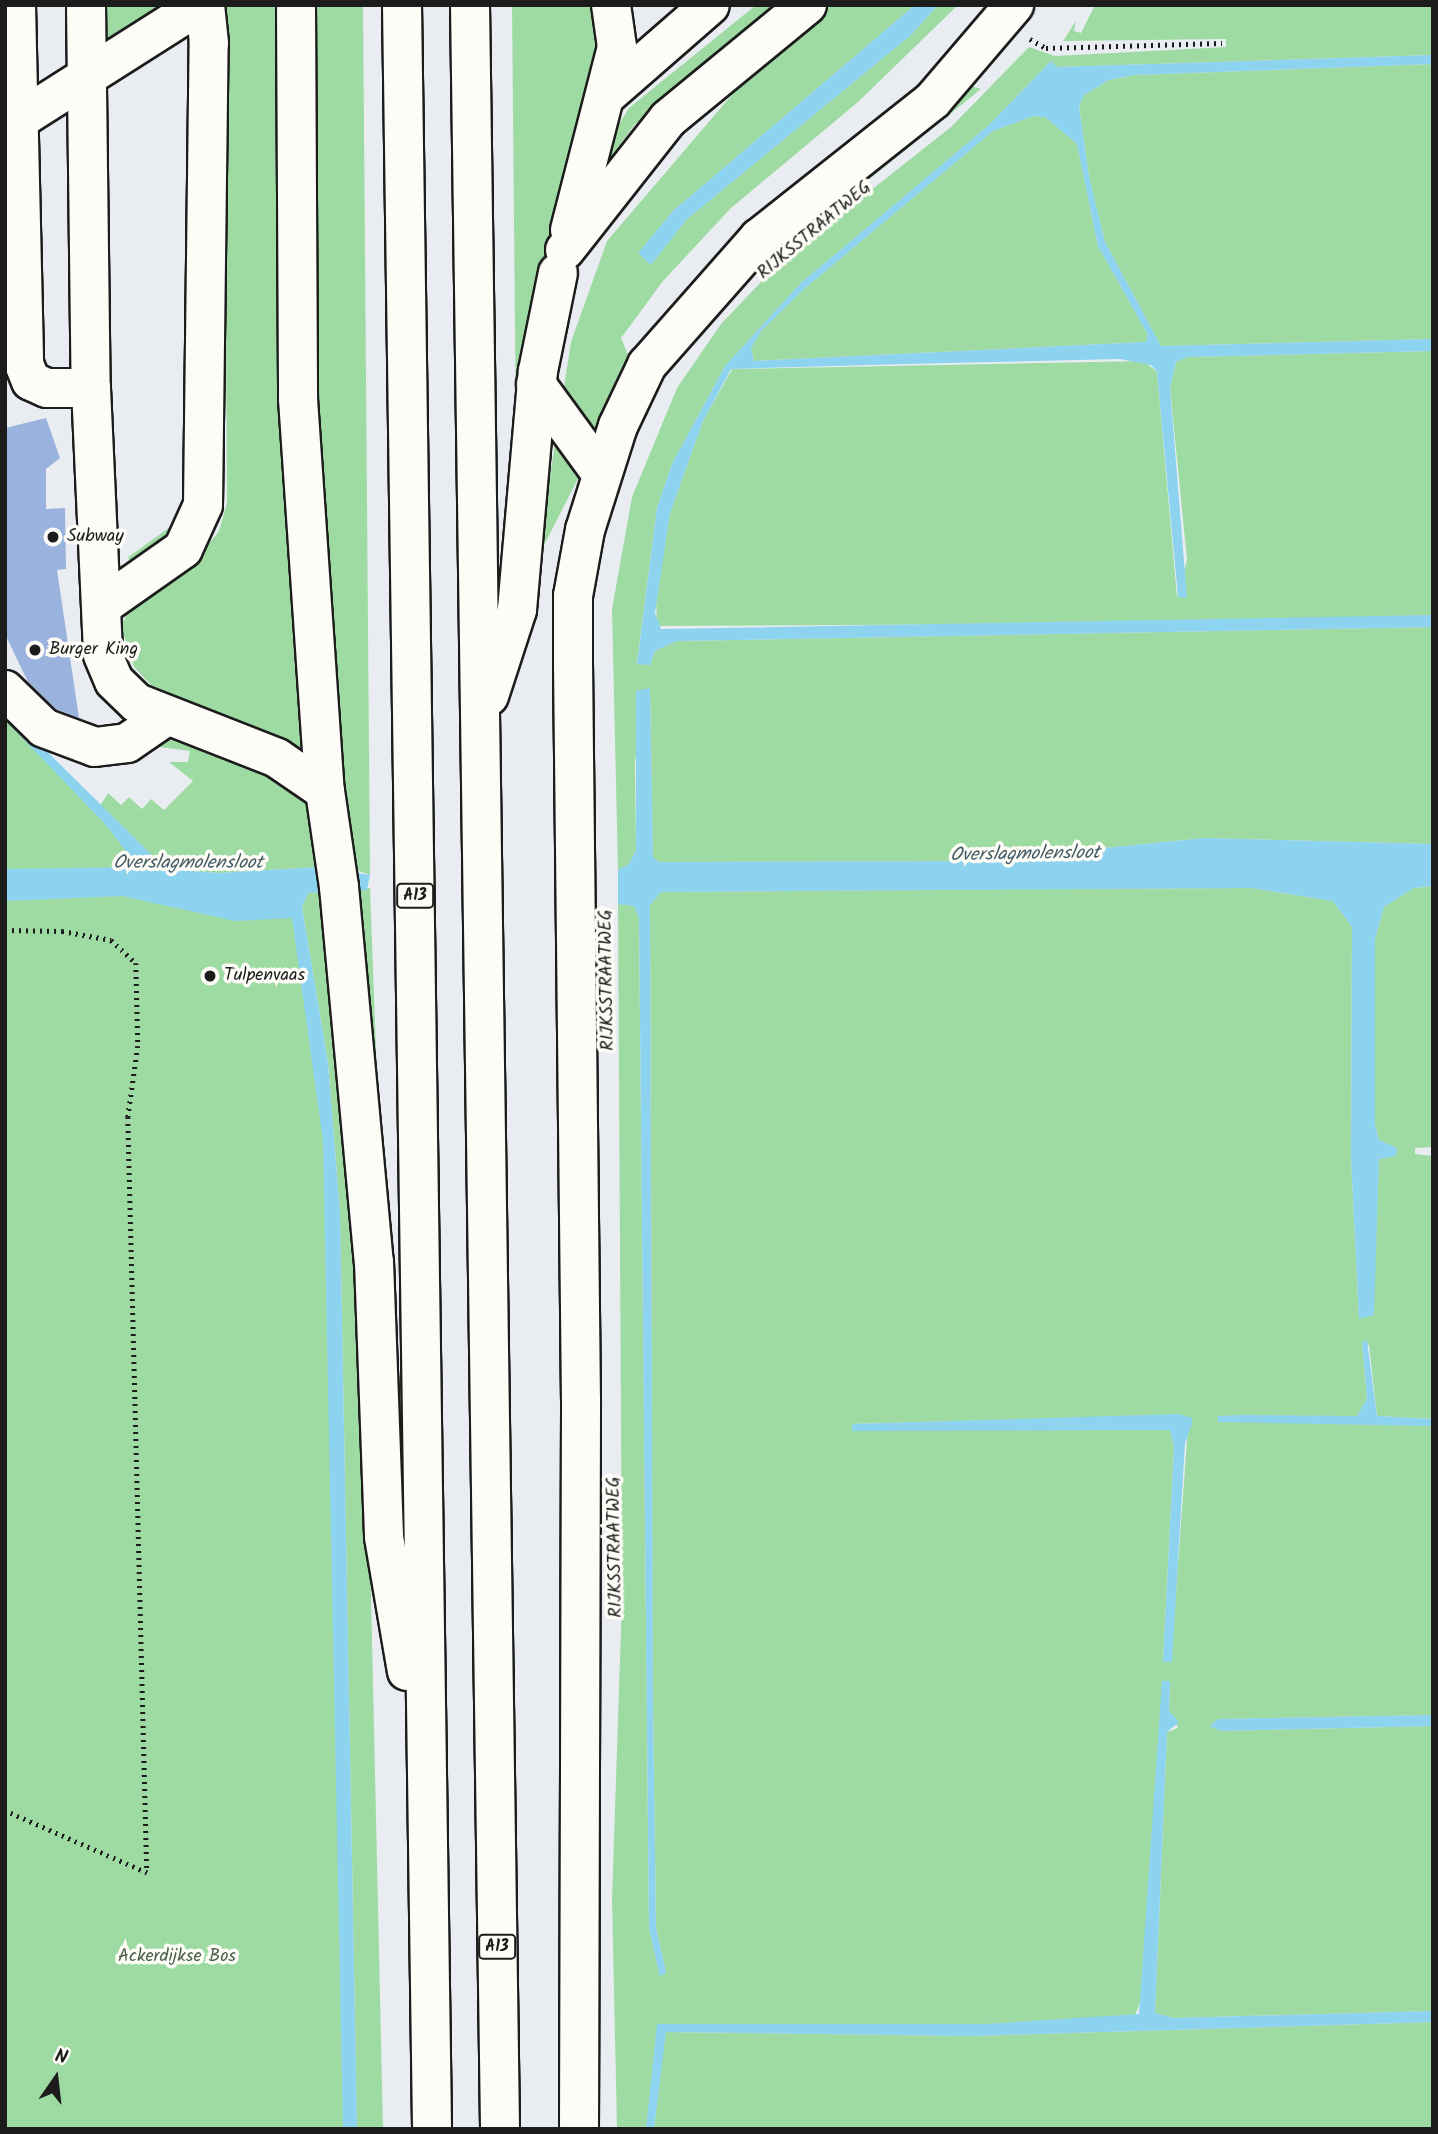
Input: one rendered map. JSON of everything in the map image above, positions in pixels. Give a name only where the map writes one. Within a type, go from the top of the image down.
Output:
[{"type":"main road","points":[[16,5],[17,121],[11,159],[12,271],[24,364],[31,382],[47,388],[91,388]]},
{"type":"main road","points":[[86,5],[91,388],[103,655],[114,681],[137,703],[164,717],[277,758],[325,791]]},
{"type":"main road","points":[[17,121],[203,5],[209,43],[203,505],[183,549],[102,606]]},
{"type":"main road","name":"A13","points":[[296,5],[298,399],[325,791],[341,908],[374,1262],[384,1537],[427,1787]]},
{"type":"main road","name":"A13","points":[[402,5],[432,2129]]},
{"type":"main road","name":"A13","points":[[470,5],[499,2129]]},
{"type":"main road","name":"A13","points":[[480,724],[517,610],[537,384],[561,261],[608,94],[617,47],[611,5]]},
{"type":"main road","name":"A13","points":[[617,47],[642,5]]},
{"type":"main road","points":[[608,94],[710,5]]},
{"type":"main road","name":"A13","points":[[561,261],[668,119],[807,5]]},
{"type":"main road","name":"RIJKSSTRAATWEG","points":[[579,2129],[581,1402],[573,596],[601,473],[646,365],[706,294],[797,205],[1021,28]]},
{"type":"main road","points":[[537,384],[601,473]]},
{"type":"main road","points":[[5,690],[51,733],[95,747],[127,743],[164,717]]},
{"type":"path","points":[[1021,28],[1046,48],[1222,43]]},
{"type":"path","points":[[5,930],[62,931],[111,940],[136,963],[138,1046],[128,1117],[146,1873],[5,1811]]},
{"type":"green space","points":[[98,5],[175,5],[99,54]]},
{"type":"green space","points":[[224,5],[287,5],[316,760],[258,729],[151,685],[134,667],[121,627],[130,607],[203,551],[219,531],[227,503]]},
{"type":"green space","points":[[304,5],[363,5],[370,875],[356,870],[319,630]]},
{"type":"green space","points":[[512,5],[598,5],[603,36],[544,269],[516,438]]},
{"type":"green space","points":[[756,5],[786,5],[635,124],[605,165],[609,140],[629,108]]},
{"type":"green space","points":[[831,5],[915,5],[673,211],[651,264],[686,220],[911,35],[938,5],[958,5],[858,102],[731,208],[663,281],[621,338],[634,369],[537,559],[571,342],[607,241],[737,89]]},
{"type":"green space","points":[[1095,5],[1433,5],[1433,55],[1057,67],[1051,61],[989,125],[801,283],[725,366],[672,464],[657,508],[637,663],[650,665],[655,651],[677,641],[1433,627],[1433,844],[1205,838],[974,861],[659,862],[653,858],[650,689],[635,760],[636,850],[629,864],[618,870],[612,609],[632,497],[677,388],[721,324],[780,262],[951,127],[1029,47],[1055,56],[1226,47],[1226,39],[1063,41],[1076,21],[1074,31],[1081,33]]},
{"type":"green space","points":[[1433,64],[1433,339],[1161,346],[1105,242],[1089,177],[1079,106],[1084,95],[1109,80],[1134,75]]},
{"type":"green space","points":[[968,85],[981,89],[775,255],[714,317],[740,277]]},
{"type":"green space","points":[[1033,116],[1045,117],[1077,144],[1098,246],[1148,335],[1146,342],[754,361],[751,348],[761,331],[804,289],[993,131]]},
{"type":"green space","points":[[1433,351],[1433,615],[1183,623],[657,626],[656,597],[670,513],[703,421],[732,369],[1144,361],[1157,372],[1177,597],[1187,560],[1170,388],[1176,362],[1187,357]]},
{"type":"green space","points":[[174,524],[179,531],[133,565],[128,558]]},
{"type":"green space","name":"Ackerdijkse Bos","points":[[5,716],[140,854],[164,890],[290,901],[328,1133],[353,2129],[5,2129]]},
{"type":"green space","points":[[165,736],[275,776],[306,801],[314,814],[321,867],[217,873],[166,869],[100,806],[108,793],[121,805],[129,797],[142,809],[151,799],[164,810],[193,781],[169,762],[188,762],[190,751],[152,746]]},
{"type":"green space","points":[[1433,886],[1433,1147],[1415,1148],[1415,1154],[1433,1156],[1433,1419],[1377,1416],[1369,1345],[1362,1342],[1367,1398],[1357,1416],[1219,1416],[1218,1421],[1433,1426],[1433,1715],[1218,1719],[1210,1726],[1221,1731],[1433,1726],[1433,2011],[1174,2018],[1155,2013],[1167,1732],[1178,1728],[1169,1711],[1170,1682],[1163,1681],[1143,1995],[1134,2018],[986,2024],[658,2024],[646,2129],[617,2129],[612,1899],[622,1599],[618,904],[635,906],[639,918],[649,1928],[659,1972],[666,1972],[656,1928],[650,905],[661,892],[1023,889],[1252,888],[1333,901],[1352,927],[1351,1157],[1359,1319],[1379,1159],[1395,1156],[1397,1148],[1379,1140],[1375,1125],[1375,939],[1384,907],[1414,888]],"holes":[[[1166,1415],[1188,1426],[1171,1662],[1163,1661],[1174,1448],[1170,1430],[852,1430],[852,1424]]]},
{"type":"green space","points":[[370,888],[379,1130],[352,890]]},
{"type":"green space","points":[[332,891],[365,1328],[383,2129],[357,2129],[340,1213],[328,1063],[302,907],[308,893]]},
{"type":"green space","points":[[1433,2022],[1433,2129],[654,2129],[665,2032],[971,2036]]},
{"type":"water","points":[[915,5],[938,5],[911,35],[686,220],[651,265],[638,253],[673,211]]},
{"type":"water","points":[[1433,55],[1433,64],[1134,75],[1109,80],[1084,95],[1079,106],[1089,177],[1105,242],[1161,346],[1433,339],[1433,351],[1187,357],[1176,362],[1170,388],[1187,598],[1178,597],[1157,372],[1151,365],[1120,359],[731,369],[703,421],[670,513],[655,613],[661,629],[1433,615],[1433,627],[677,641],[655,651],[650,665],[637,664],[657,508],[672,464],[725,366],[801,283],[989,125],[1051,61],[1057,67]],"holes":[[[1033,116],[1045,117],[1077,144],[1098,246],[1148,335],[1146,342],[754,361],[751,348],[761,331],[804,289],[993,131]]]},
{"type":"water","points":[[650,688],[653,857],[659,862],[974,861],[1205,838],[1433,844],[1433,886],[1414,888],[1384,907],[1375,939],[1375,1125],[1379,1140],[1397,1148],[1396,1156],[1379,1159],[1374,1315],[1359,1319],[1351,1157],[1352,927],[1333,901],[1252,888],[661,892],[650,905],[656,1928],[666,1972],[660,1977],[649,1928],[639,918],[634,906],[618,904],[618,870],[629,864],[636,850],[636,691]]},
{"type":"water","points":[[5,710],[166,869],[217,873],[321,867],[370,875],[367,890],[308,893],[302,907],[328,1063],[340,1213],[357,2129],[343,2129],[323,1141],[292,918],[235,921],[122,896],[5,901],[5,869],[138,867],[106,825],[5,720]]},
{"type":"water","points":[[1367,1340],[1377,1416],[1433,1419],[1433,1426],[1218,1422],[1218,1416],[1241,1415],[1357,1416],[1367,1398],[1362,1342]]},
{"type":"water","points":[[1179,1414],[1192,1418],[1192,1424],[1185,1443],[1172,1662],[1163,1662],[1174,1448],[1170,1430],[852,1431],[852,1424]]},
{"type":"water","points":[[1162,1681],[1170,1681],[1169,1711],[1179,1722],[1167,1732],[1155,2013],[1174,2018],[1433,2011],[1433,2022],[971,2036],[666,2032],[654,2129],[646,2129],[657,2024],[986,2024],[1139,2014]]},
{"type":"water","points":[[1433,1715],[1433,1726],[1221,1731],[1210,1726],[1218,1719]]},
{"type":"building","points":[[46,418],[60,458],[46,469],[46,509],[65,508],[66,569],[57,570],[79,718],[56,709],[28,682],[5,634],[5,428]]},
{"type":"place","name":"Subway","points":[[53,537]]},
{"type":"place","name":"Burger King","points":[[35,650]]},
{"type":"place","name":"Tulpenvaas","points":[[210,976]]},
{"type":"water label","name":"Overslagmolensloot","points":[[1025,855]]},
{"type":"water label","name":"Overslagmolensloot","points":[[188,864]]}]
